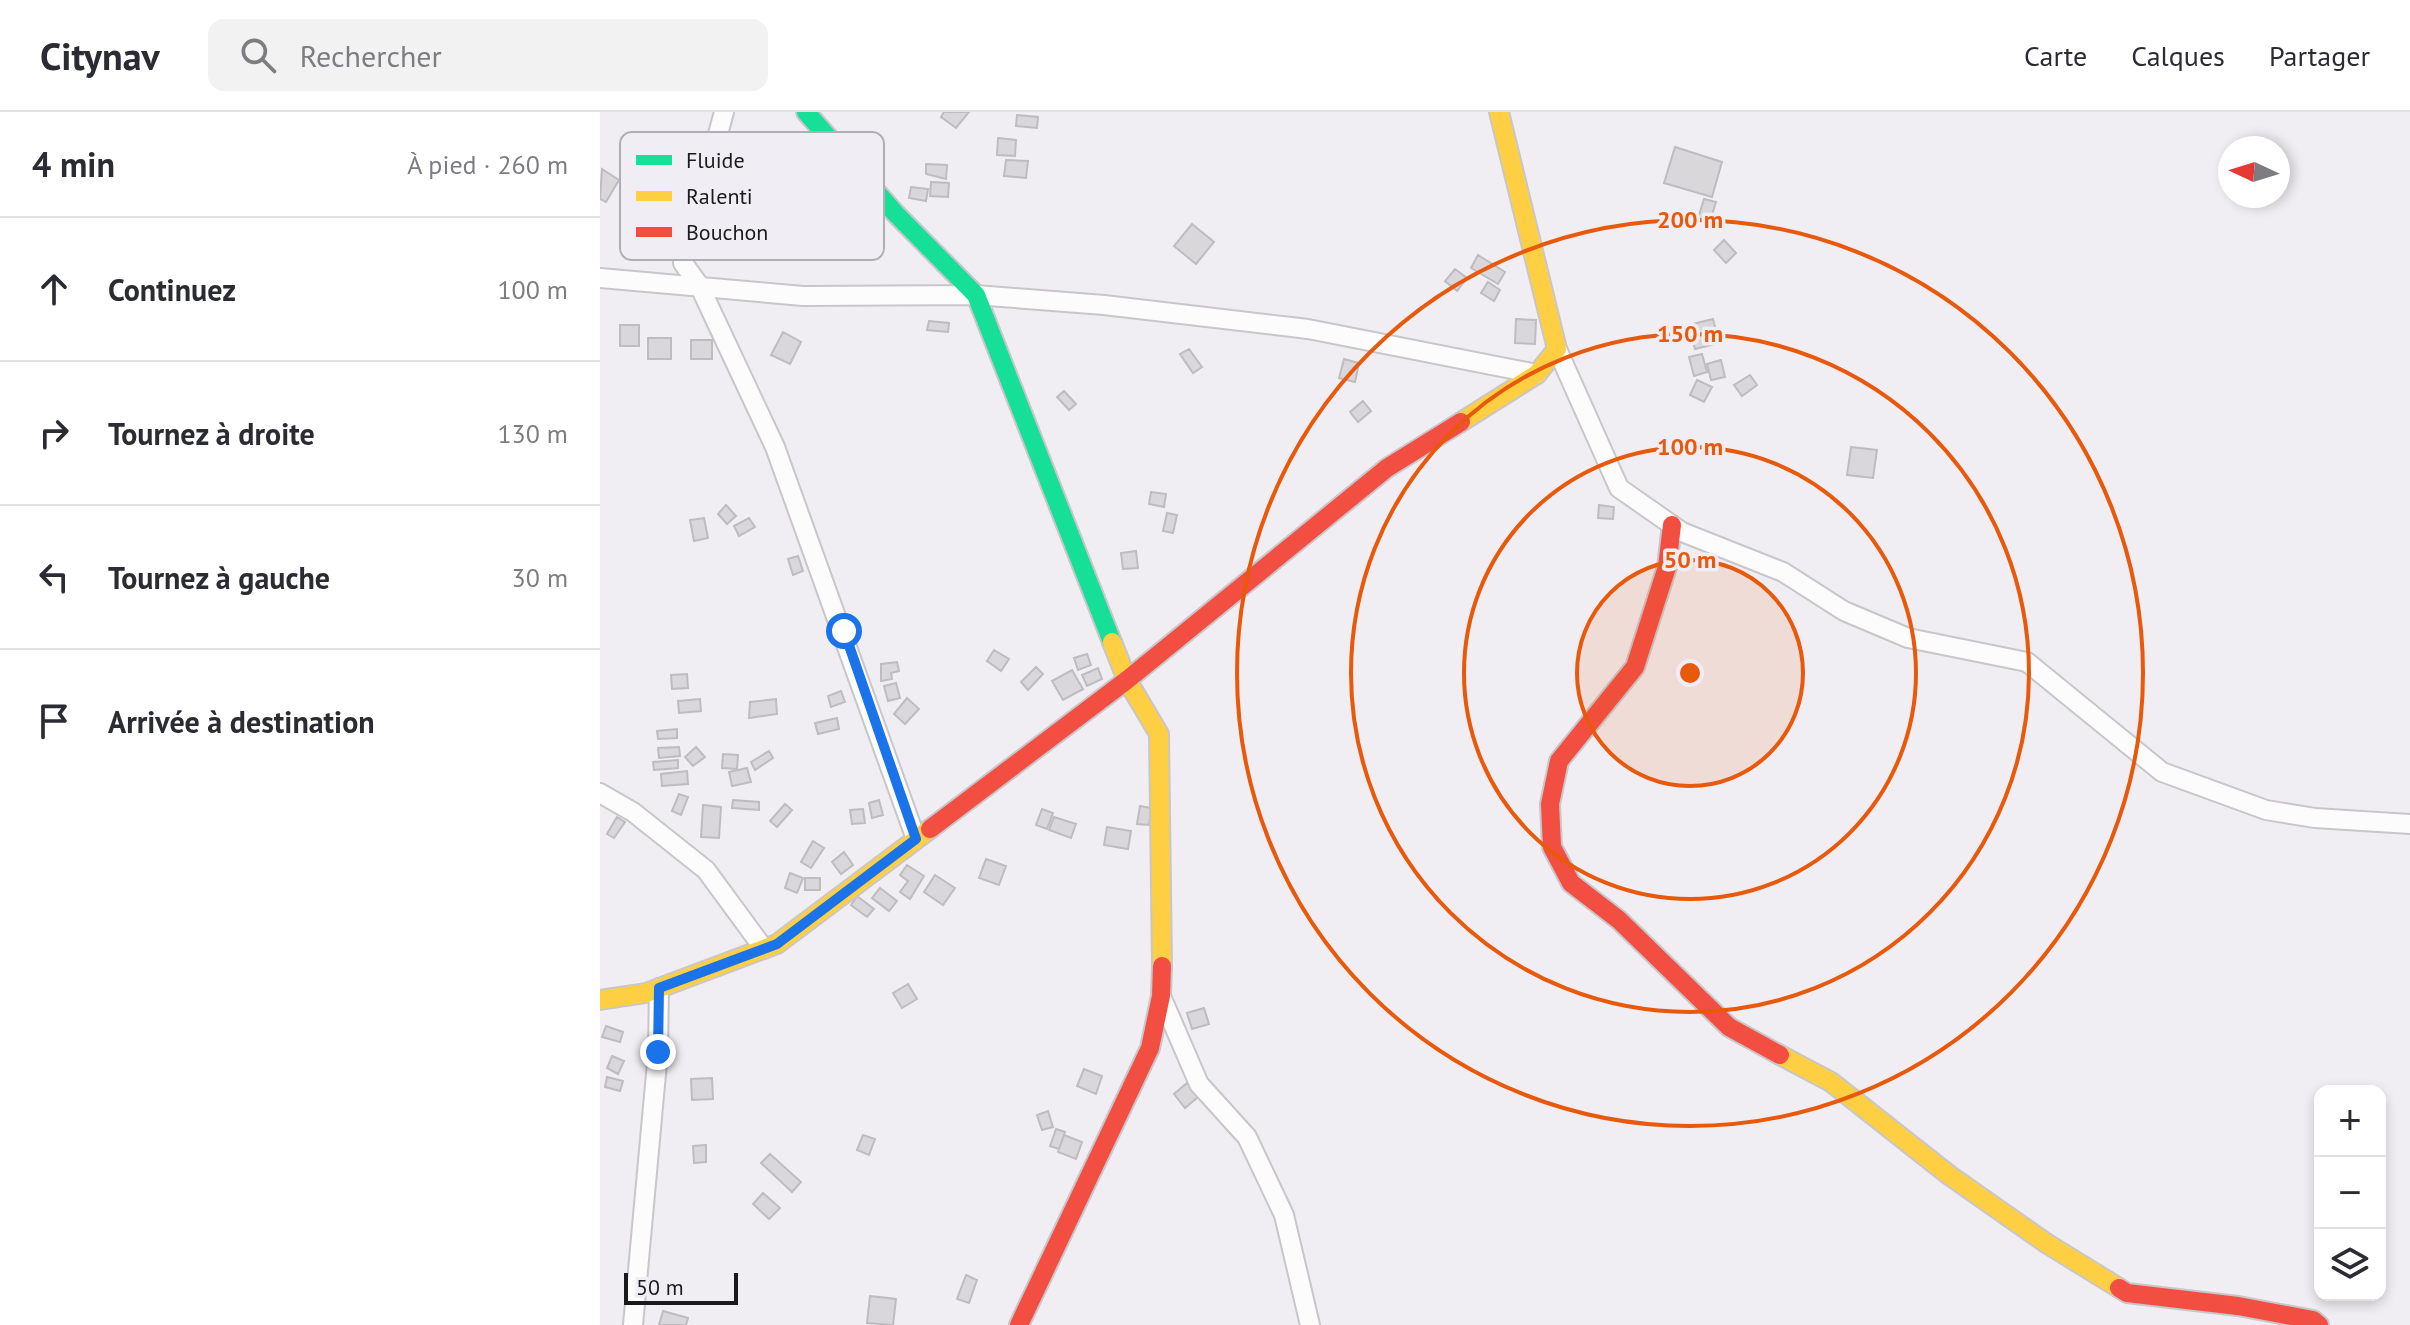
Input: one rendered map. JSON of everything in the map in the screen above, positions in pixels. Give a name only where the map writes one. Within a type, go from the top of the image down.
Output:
[{"type":"street","points":[[719,132],[724,112]]},
{"type":"street","points":[[806,112],[824,132]]},
{"type":"street","points":[[1499,112],[1557,349],[1619,488],[1672,525],[1783,572],[1844,611],[1908,638],[2027,662],[2162,772],[2266,810],[2315,818],[2410,824]]},
{"type":"street","points":[[884,201],[976,295],[1127,680],[1159,734],[1163,879],[1161,996],[1150,1048],[1019,1325]]},
{"type":"street","points":[[684,260],[699,285],[775,447],[916,839]]},
{"type":"street","points":[[600,278],[803,296],[976,295],[1104,305],[1308,329],[1537,374]]},
{"type":"street","points":[[600,1000],[659,988],[777,944],[1127,680],[1387,468],[1537,374],[1557,349]]},
{"type":"street","points":[[1672,525],[1667,567],[1635,667],[1559,761],[1550,804],[1552,847],[1571,883],[1619,920],[1729,1027],[1831,1082],[1949,1175],[2046,1243],[2127,1293],[2238,1306],[2313,1320],[2319,1325]]},
{"type":"street","points":[[600,793],[633,812],[706,870],[764,949]]},
{"type":"street","points":[[633,1325],[658,1052],[659,988]]},
{"type":"street","points":[[1161,996],[1199,1084],[1247,1137],[1284,1215],[1310,1325]]},
{"type":"building","points":[[944,112],[969,112],[956,128],[941,117]]},
{"type":"building","points":[[1017,115],[1038,117],[1037,128],[1016,126]]},
{"type":"building","points":[[998,138],[1016,140],[1015,156],[997,155]]},
{"type":"building","points":[[1675,147],[1722,162],[1712,197],[1664,183]]},
{"type":"building","points":[[1006,160],[1028,161],[1026,178],[1004,176]]},
{"type":"building","points":[[926,164],[947,165],[946,179],[926,174]]},
{"type":"building","points":[[602,169],[619,180],[606,202],[600,199]]},
{"type":"building","points":[[931,182],[949,183],[948,197],[930,196]]},
{"type":"building","points":[[911,187],[928,189],[926,201],[909,198]]},
{"type":"building","points":[[1704,199],[1716,202],[1710,221],[1698,218]]},
{"type":"building","points":[[1192,224],[1214,242],[1196,264],[1174,246]]},
{"type":"building","points":[[1724,240],[1736,253],[1726,263],[1714,250]]},
{"type":"building","points":[[1478,255],[1505,272],[1498,284],[1471,268]]},
{"type":"building","points":[[1455,269],[1467,278],[1457,291],[1445,281]]},
{"type":"building","points":[[1488,282],[1500,290],[1494,301],[1481,293]]},
{"type":"building","points":[[1516,319],[1536,320],[1535,344],[1515,343]]},
{"type":"building","points":[[1713,319],[1719,343],[1695,349],[1688,325]]},
{"type":"building","points":[[929,321],[949,323],[948,332],[927,330]]},
{"type":"building","points":[[620,325],[639,325],[639,346],[620,346]]},
{"type":"building","points":[[783,332],[801,342],[790,364],[771,355]]},
{"type":"building","points":[[648,338],[671,338],[671,359],[648,359]]},
{"type":"building","points":[[691,340],[712,340],[712,359],[691,359]]},
{"type":"building","points":[[1189,349],[1202,367],[1193,373],[1180,354]]},
{"type":"building","points":[[1702,354],[1707,372],[1694,376],[1689,357]]},
{"type":"building","points":[[1344,359],[1359,363],[1355,382],[1339,378]]},
{"type":"building","points":[[1721,360],[1725,377],[1711,380],[1707,364]]},
{"type":"building","points":[[1750,375],[1757,385],[1742,396],[1734,385]]},
{"type":"building","points":[[1697,380],[1712,387],[1704,402],[1690,395]]},
{"type":"building","points":[[1064,391],[1076,404],[1069,410],[1057,397]]},
{"type":"building","points":[[1363,401],[1371,411],[1358,422],[1350,412]]},
{"type":"building","points":[[1851,447],[1877,450],[1873,478],[1847,475]]},
{"type":"building","points":[[1151,492],[1166,494],[1164,507],[1149,504]]},
{"type":"building","points":[[726,505],[736,516],[727,524],[718,514]]},
{"type":"building","points":[[1599,505],[1614,507],[1613,519],[1598,518]]},
{"type":"building","points":[[1167,513],[1177,515],[1173,533],[1163,531]]},
{"type":"building","points":[[704,518],[708,538],[694,541],[690,520]]},
{"type":"building","points":[[749,518],[755,527],[739,536],[734,526]]},
{"type":"building","points":[[1136,551],[1138,568],[1123,569],[1121,553]]},
{"type":"building","points":[[798,556],[803,571],[793,575],[788,559]]},
{"type":"building","points":[[994,650],[1009,659],[1001,671],[987,661]]},
{"type":"building","points":[[1087,654],[1091,665],[1078,670],[1074,658]]},
{"type":"building","points":[[897,662],[899,671],[891,673],[892,679],[881,681],[881,664]]},
{"type":"building","points":[[1036,667],[1043,674],[1028,690],[1021,682]]},
{"type":"building","points":[[1098,668],[1102,679],[1087,686],[1082,675]]},
{"type":"building","points":[[1072,670],[1083,689],[1063,700],[1052,681]]},
{"type":"building","points":[[687,674],[688,688],[672,689],[671,675]]},
{"type":"building","points":[[896,683],[900,698],[888,701],[884,686]]},
{"type":"building","points":[[841,691],[845,702],[831,707],[828,696]]},
{"type":"building","points":[[907,698],[919,709],[905,724],[894,714]]},
{"type":"building","points":[[700,699],[701,711],[679,713],[678,701]]},
{"type":"building","points":[[776,699],[777,714],[749,718],[750,702]]},
{"type":"building","points":[[837,718],[839,729],[818,734],[815,723]]},
{"type":"building","points":[[677,729],[677,738],[658,739],[657,731]]},
{"type":"building","points":[[679,747],[680,756],[659,758],[658,748]]},
{"type":"building","points":[[696,747],[705,757],[693,766],[685,757]]},
{"type":"building","points":[[769,751],[773,758],[755,770],[751,762]]},
{"type":"building","points":[[723,754],[738,755],[737,769],[722,768]]},
{"type":"building","points":[[678,760],[678,768],[654,770],[653,762]]},
{"type":"building","points":[[747,768],[751,782],[732,786],[729,772]]},
{"type":"building","points":[[687,771],[688,784],[662,786],[661,774]]},
{"type":"building","points":[[679,794],[688,797],[681,815],[672,811]]},
{"type":"building","points":[[733,800],[759,802],[759,810],[732,808]]},
{"type":"building","points":[[879,800],[883,815],[872,818],[869,803]]},
{"type":"building","points":[[785,804],[792,810],[777,827],[770,821]]},
{"type":"building","points":[[703,805],[721,807],[719,838],[701,837]]},
{"type":"building","points":[[1140,806],[1151,808],[1149,825],[1137,824]]},
{"type":"building","points":[[863,809],[865,823],[852,824],[850,810]]},
{"type":"building","points":[[1042,809],[1053,813],[1047,829],[1036,825]]},
{"type":"building","points":[[617,817],[625,822],[614,838],[607,834]]},
{"type":"building","points":[[1054,817],[1076,824],[1071,838],[1049,830]]},
{"type":"building","points":[[1107,827],[1131,831],[1128,849],[1104,845]]},
{"type":"building","points":[[813,841],[824,848],[811,868],[801,862]]},
{"type":"building","points":[[844,852],[853,865],[841,874],[832,862]]},
{"type":"building","points":[[986,859],[1006,866],[999,885],[979,878]]},
{"type":"building","points":[[907,865],[924,876],[910,899],[900,892],[908,881],[900,875]]},
{"type":"building","points":[[790,873],[803,878],[797,893],[785,888]]},
{"type":"building","points":[[935,875],[955,888],[943,905],[924,892]]},
{"type":"building","points":[[805,878],[820,878],[820,890],[805,890]]},
{"type":"building","points":[[880,888],[897,901],[889,911],[872,898]]},
{"type":"building","points":[[857,896],[874,909],[867,917],[851,905]]},
{"type":"building","points":[[908,984],[917,999],[902,1008],[893,993]]},
{"type":"building","points":[[1204,1008],[1209,1024],[1192,1029],[1187,1013]]},
{"type":"building","points":[[606,1026],[623,1032],[620,1042],[602,1037]]},
{"type":"building","points":[[612,1056],[624,1061],[618,1074],[607,1068]]},
{"type":"building","points":[[1084,1069],[1102,1076],[1096,1094],[1077,1086]]},
{"type":"building","points":[[607,1077],[623,1081],[620,1091],[605,1087]]},
{"type":"building","points":[[712,1078],[713,1099],[692,1100],[691,1079]]},
{"type":"building","points":[[1187,1083],[1198,1097],[1185,1108],[1174,1094]]},
{"type":"building","points":[[1048,1111],[1053,1127],[1042,1130],[1037,1115]]},
{"type":"building","points":[[1056,1129],[1065,1132],[1059,1149],[1050,1146]]},
{"type":"building","points":[[863,1135],[875,1139],[869,1155],[857,1150]]},
{"type":"building","points":[[1064,1135],[1082,1142],[1076,1159],[1058,1152]]},
{"type":"building","points":[[706,1145],[706,1162],[694,1163],[693,1146]]},
{"type":"building","points":[[770,1154],[801,1182],[792,1192],[761,1163]]},
{"type":"building","points":[[763,1193],[780,1208],[769,1219],[753,1204]]},
{"type":"building","points":[[966,1275],[977,1280],[969,1303],[957,1299]]},
{"type":"building","points":[[870,1296],[896,1299],[893,1325],[867,1323]]},
{"type":"building","points":[[663,1311],[688,1318],[686,1325],[659,1325]]},
{"type":"traffic: fast","points":[[806,112],[824,132]]},
{"type":"traffic: fast","points":[[884,201],[976,295],[1112,642]]},
{"type":"traffic: slow","points":[[1461,422],[1537,374],[1557,349],[1499,112]]},
{"type":"traffic: slow","points":[[1112,642],[1127,680],[1159,734],[1162,966]]},
{"type":"traffic: slow","points":[[600,1000],[646,993],[777,944],[930,829]]},
{"type":"traffic: slow","points":[[1780,1055],[1831,1082],[1949,1175],[2046,1243],[2119,1288]]},
{"type":"traffic: jam","points":[[930,829],[1127,680],[1387,468],[1461,422]]},
{"type":"traffic: jam","points":[[1672,525],[1667,567],[1635,667],[1559,761],[1550,804],[1552,847],[1571,883],[1619,920],[1729,1027],[1780,1055]]},
{"type":"traffic: jam","points":[[1019,1325],[1150,1048],[1161,996],[1162,966]]},
{"type":"traffic: jam","points":[[2119,1288],[2127,1293],[2238,1306],[2313,1320],[2319,1325]]},
{"type":"route","points":[[658,1052],[659,988],[777,944],[916,839],[844,631]]}]
